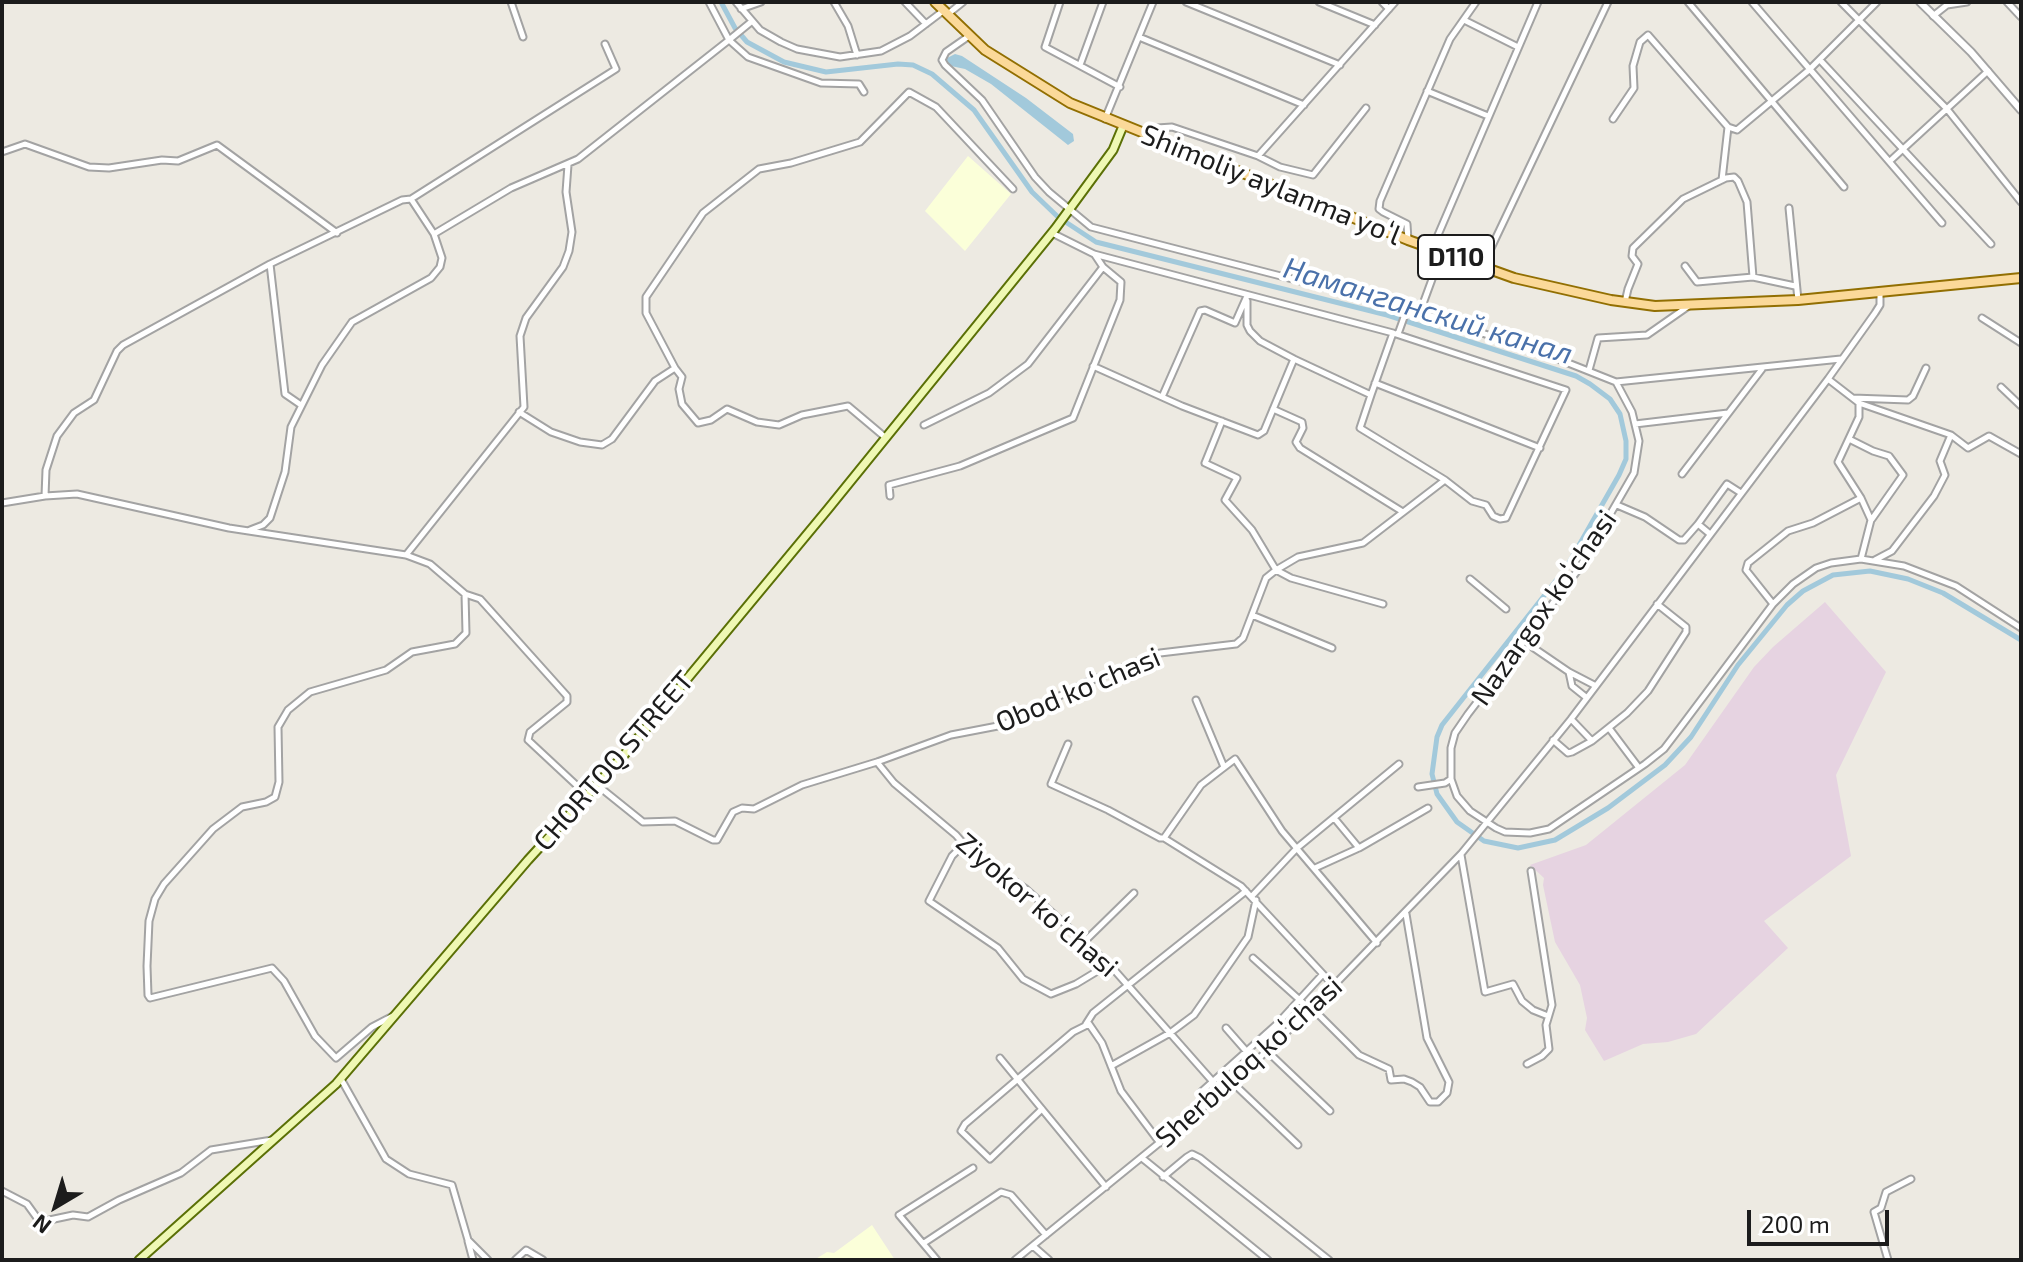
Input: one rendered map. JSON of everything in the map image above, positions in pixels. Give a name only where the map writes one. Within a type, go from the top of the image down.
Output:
[{"type":"main road","name":"Shimoliy aylanma yoʻl","points":[[935,2],[969,36],[1003,63],[1070,103],[1408,240],[1514,278],[1655,306],[1798,300],[2021,278]]},
{"type":"main road","name":"CHORTOQ STREET","points":[[139,1260],[341,1079],[597,785],[886,438],[1053,231],[1113,150],[1123,126]]},
{"type":"street","points":[[511,2],[523,37]]},
{"type":"street","points":[[709,2],[731,38],[748,57],[821,83],[859,84],[864,92]]},
{"type":"street","points":[[736,2],[750,23],[760,30],[797,49],[840,57],[881,51],[963,2]]},
{"type":"street","points":[[741,9],[761,2]]},
{"type":"street","points":[[834,2],[848,26],[857,55]]},
{"type":"street","points":[[905,2],[926,24]]},
{"type":"street","points":[[1060,2],[1045,47],[1120,87]]},
{"type":"street","points":[[1080,65],[1103,2]]},
{"type":"street","points":[[1105,119],[1153,2]]},
{"type":"street","points":[[1186,2],[1340,65]]},
{"type":"street","points":[[1319,2],[1375,25]]},
{"type":"street","points":[[1382,2],[1389,9]]},
{"type":"street","points":[[1258,156],[1395,2]]},
{"type":"street","points":[[1408,240],[1407,224],[1383,212],[1379,206],[1450,39],[1476,2]]},
{"type":"street","points":[[1432,249],[1538,2]]},
{"type":"street","points":[[1482,267],[1608,2]]},
{"type":"street","points":[[1688,2],[1844,187]]},
{"type":"street","points":[[1752,2],[1942,223]]},
{"type":"street","points":[[1841,2],[1947,109],[2021,202]]},
{"type":"street","points":[[1613,119],[1634,88],[1633,66],[1640,42],[1648,35],[1728,127],[1739,129],[1820,60],[1877,2]]},
{"type":"street","points":[[1920,2],[1988,71],[2021,110]]},
{"type":"street","points":[[1933,16],[1947,5],[1967,2]]},
{"type":"street","points":[[2007,2],[2021,17]]},
{"type":"street","points":[[1464,20],[1518,47]]},
{"type":"street","points":[[434,234],[511,188],[568,165],[750,23]]},
{"type":"street","points":[[969,36],[946,52],[942,60],[945,65],[982,100],[1035,177],[1049,192],[1083,222],[1101,231],[1420,312],[1616,382],[1842,359]]},
{"type":"street","points":[[1139,37],[1304,105]]},
{"type":"street","points":[[45,496],[46,470],[57,436],[74,413],[94,400],[117,351],[123,345],[270,264],[402,200],[411,199],[616,69],[605,44]]},
{"type":"street","points":[[1820,60],[1991,244]]},
{"type":"street","points":[[1890,161],[1988,71]]},
{"type":"street","points":[[1427,91],[1488,116]]},
{"type":"street","points":[[886,438],[848,406],[802,415],[779,425],[757,422],[727,409],[711,420],[698,423],[682,404],[679,389],[682,377],[646,313],[646,297],[703,213],[759,169],[860,142],[909,92],[936,107],[1013,189]]},
{"type":"street","points":[[1147,136],[1157,128],[1172,127],[1258,156],[1280,167],[1313,175],[1366,108]]},
{"type":"street","points":[[1722,180],[1728,127]]},
{"type":"street","points":[[2,152],[25,144],[89,167],[109,168],[162,160],[178,161],[217,145],[337,233]]},
{"type":"street","points":[[406,555],[524,407],[520,336],[526,318],[563,267],[569,251],[572,232],[566,192],[568,165]]},
{"type":"street","points":[[1625,302],[1638,264],[1631,250],[1683,199],[1730,177],[1738,181],[1747,202],[1753,277]]},
{"type":"street","points":[[247,531],[263,525],[270,518],[285,472],[288,435],[322,365],[352,322],[431,278],[440,267],[441,250],[411,199]]},
{"type":"street","points":[[1789,208],[1798,300]]},
{"type":"street","points":[[1053,231],[1094,254],[1395,334],[1564,389],[1566,392],[1540,448],[1509,514],[1503,519],[1493,516],[1486,505],[1472,501],[1445,480],[1360,428],[1375,383],[1395,334],[1407,309]]},
{"type":"street","points":[[1420,312],[1442,252]]},
{"type":"street","points":[[890,496],[889,485],[961,466],[1069,421],[1113,321],[1122,288],[1121,282],[1103,267],[1094,254]]},
{"type":"street","points":[[270,264],[285,394],[301,405]]},
{"type":"street","points":[[1685,266],[1697,282],[1753,277],[1795,286]]},
{"type":"street","points":[[924,425],[996,389],[1028,364],[1103,267]]},
{"type":"street","name":"Sherbuloq koʻchasi","points":[[1015,1260],[1233,1083],[1312,1009],[1461,854],[1571,719],[1828,379],[1880,305],[1880,290]]},
{"type":"street","points":[[1248,294],[1250,331],[1260,341],[1371,395]]},
{"type":"street","points":[[1162,397],[1199,313],[1205,310],[1235,323],[1248,294]]},
{"type":"street","points":[[1589,370],[1598,338],[1647,335],[1690,305]]},
{"type":"street","points":[[1982,318],[2021,343]]},
{"type":"street","points":[[1093,366],[1258,435],[1264,431],[1294,359]]},
{"type":"street","points":[[519,412],[551,432],[602,445],[612,439],[655,381],[675,368]]},
{"type":"street","points":[[1682,474],[1763,368]]},
{"type":"street","points":[[1852,398],[1908,400],[1926,368]]},
{"type":"street","points":[[1828,379],[1859,403],[1951,435],[1968,448],[1989,436],[2021,454]]},
{"type":"street","name":"Nazargox koʻchasi","points":[[1448,781],[1455,733],[1578,570],[1634,473],[1639,441],[1632,412],[1616,382]]},
{"type":"street","points":[[1375,383],[1540,448]]},
{"type":"street","points":[[2001,387],[2021,406]]},
{"type":"street","points":[[1859,403],[1859,417],[1838,462],[1871,520]]},
{"type":"street","points":[[1273,409],[1302,422],[1303,428],[1296,442],[1300,448],[1403,512]]},
{"type":"street","points":[[1635,424],[1729,413]]},
{"type":"street","points":[[1222,421],[1205,463],[1237,478],[1225,500],[1252,530],[1276,570],[1291,578],[1383,604]]},
{"type":"street","points":[[1874,561],[1892,551],[1934,496],[1945,475],[1940,461],[1951,435]]},
{"type":"street","points":[[1849,439],[1889,456],[1903,475],[1871,520],[1861,559]]},
{"type":"street","points":[[1276,570],[1298,557],[1363,543],[1445,480]]},
{"type":"street","points":[[1617,505],[1684,540],[1727,484],[1741,493]]},
{"type":"street","points":[[2,503],[77,494],[247,531],[406,555],[430,564],[465,594],[480,599],[567,696],[567,702],[530,732],[528,740],[587,795]]},
{"type":"street","points":[[1773,604],[1746,570],[1748,563],[1788,531],[1813,523],[1861,498]]},
{"type":"street","points":[[1698,524],[1710,534]]},
{"type":"street","points":[[1420,787],[1448,781],[1462,803],[1505,832],[1530,833],[1549,829],[1664,749],[1773,604],[1793,584],[1816,568],[1831,563],[1861,559],[1904,566],[1941,578],[2021,628]]},
{"type":"street","name":"Obod koʻchasi","points":[[877,762],[951,735],[1003,725],[1085,683],[1160,653],[1236,644],[1243,638],[1266,578],[1276,570]]},
{"type":"street","points":[[1470,579],[1506,609]]},
{"type":"street","points":[[394,1016],[372,1027],[336,1058],[315,1036],[284,981],[272,968],[150,998],[147,966],[149,921],[155,899],[164,884],[213,829],[242,807],[275,797],[279,782],[277,734],[288,710],[310,692],[386,670],[412,652],[455,644],[466,633],[465,594]]},
{"type":"street","points":[[1553,740],[1568,753],[1592,741],[1648,691],[1686,632],[1686,627],[1657,604]]},
{"type":"street","points":[[1252,615],[1332,648]]},
{"type":"street","points":[[1525,642],[1596,686]]},
{"type":"street","points":[[1569,672],[1572,686],[1587,698]]},
{"type":"street","points":[[1196,700],[1224,767]]},
{"type":"street","points":[[1571,719],[1592,741]]},
{"type":"street","points":[[1608,727],[1639,768]]},
{"type":"street","points":[[1068,744],[1051,784],[1164,838],[1246,891],[1334,986]]},
{"type":"street","points":[[1164,838],[1198,788],[1235,759],[1268,814],[1377,943]]},
{"type":"street","points":[[597,785],[643,822],[675,821],[713,840],[721,837],[729,816],[737,810],[754,809],[802,785],[877,762]]},
{"type":"street","name":"Ziyokor koʻchasi","points":[[877,762],[894,783],[956,835],[963,845],[1026,889],[1085,941],[1222,1092]]},
{"type":"street","points":[[1111,1066],[1170,1033],[1194,1015],[1248,937],[1254,898],[1297,848],[1399,764]]},
{"type":"street","points":[[1315,868],[1359,848],[1428,808]]},
{"type":"street","points":[[1335,819],[1359,848]]},
{"type":"street","points":[[963,845],[952,856],[928,899],[998,948],[1023,979],[1051,994],[1076,984],[1109,964]]},
{"type":"street","points":[[1461,854],[1485,993],[1513,984],[1522,1001],[1548,1016]]},
{"type":"street","points":[[1527,1064],[1549,1049],[1548,1016],[1552,1005],[1531,871]]},
{"type":"street","points":[[1042,1109],[990,1159],[961,1131],[965,1124],[1086,1024],[1093,1013],[1246,891]]},
{"type":"street","points":[[1085,941],[1134,893]]},
{"type":"street","points":[[1253,958],[1359,1055],[1389,1069],[1391,1080],[1412,1082],[1420,1087],[1430,1102],[1438,1102],[1447,1093],[1449,1082],[1427,1038],[1406,913]]},
{"type":"street","points":[[1201,1092],[1247,1052],[1323,974]]},
{"type":"street","points":[[1086,1024],[1094,1029],[1121,1091],[1160,1143]]},
{"type":"street","points":[[1226,1028],[1247,1052]]},
{"type":"street","points":[[1267,1051],[1330,1111]]},
{"type":"street","points":[[1000,1058],[1106,1187]]},
{"type":"street","points":[[341,1079],[386,1159],[409,1174],[452,1185],[473,1260]]},
{"type":"street","points":[[1233,1083],[1298,1145]]},
{"type":"street","points":[[2,1191],[27,1204],[40,1222],[73,1215],[88,1217],[181,1173],[211,1150],[277,1139]]},
{"type":"street","points":[[1163,1177],[1192,1154],[1329,1260]]},
{"type":"street","points":[[1142,1158],[1268,1260]]},
{"type":"street","points":[[937,1260],[899,1215],[973,1168]]},
{"type":"street","points":[[1888,1260],[1874,1212],[1881,1208],[1886,1192],[1911,1179]]},
{"type":"street","points":[[924,1243],[1001,1192],[1011,1195],[1046,1235]]},
{"type":"street","points":[[468,1240],[488,1260]]},
{"type":"street","points":[[1033,1246],[1049,1260]]},
{"type":"street","points":[[515,1260],[526,1250],[543,1260]]},
{"type":"shaded area","points":[[968,156],[1011,194],[965,251],[925,211]]},
{"type":"shaded area","points":[[1825,602],[1886,672],[1836,775],[1851,856],[1764,921],[1788,948],[1696,1034],[1668,1042],[1643,1044],[1604,1061],[1585,1030],[1587,1018],[1580,985],[1555,942],[1544,878],[1530,865],[1586,845],[1685,765],[1754,667]]},
{"type":"shaded area","points":[[872,1225],[895,1260],[814,1260],[827,1252],[834,1253]]},
{"type":"water","points":[[955,54],[1026,98],[1073,134],[1074,141],[1068,145],[991,84],[965,69],[951,66],[946,62],[947,58]]},
{"type":"waterway","name":"Наманганский канал","points":[[721,2],[735,28],[747,42],[784,62],[826,72],[913,65],[932,74],[974,110],[1032,192],[1058,217],[1096,242],[1387,315],[1576,376],[1610,399],[1620,414],[1626,441],[1626,459],[1619,475],[1566,568],[1442,725],[1437,737],[1432,774],[1437,794],[1457,822],[1484,841],[1518,848],[1555,840],[1608,808],[1665,765],[1691,737],[1738,665],[1787,605],[1803,591],[1833,575],[1870,571],[1908,579],[1943,593],[2021,640]]}]
